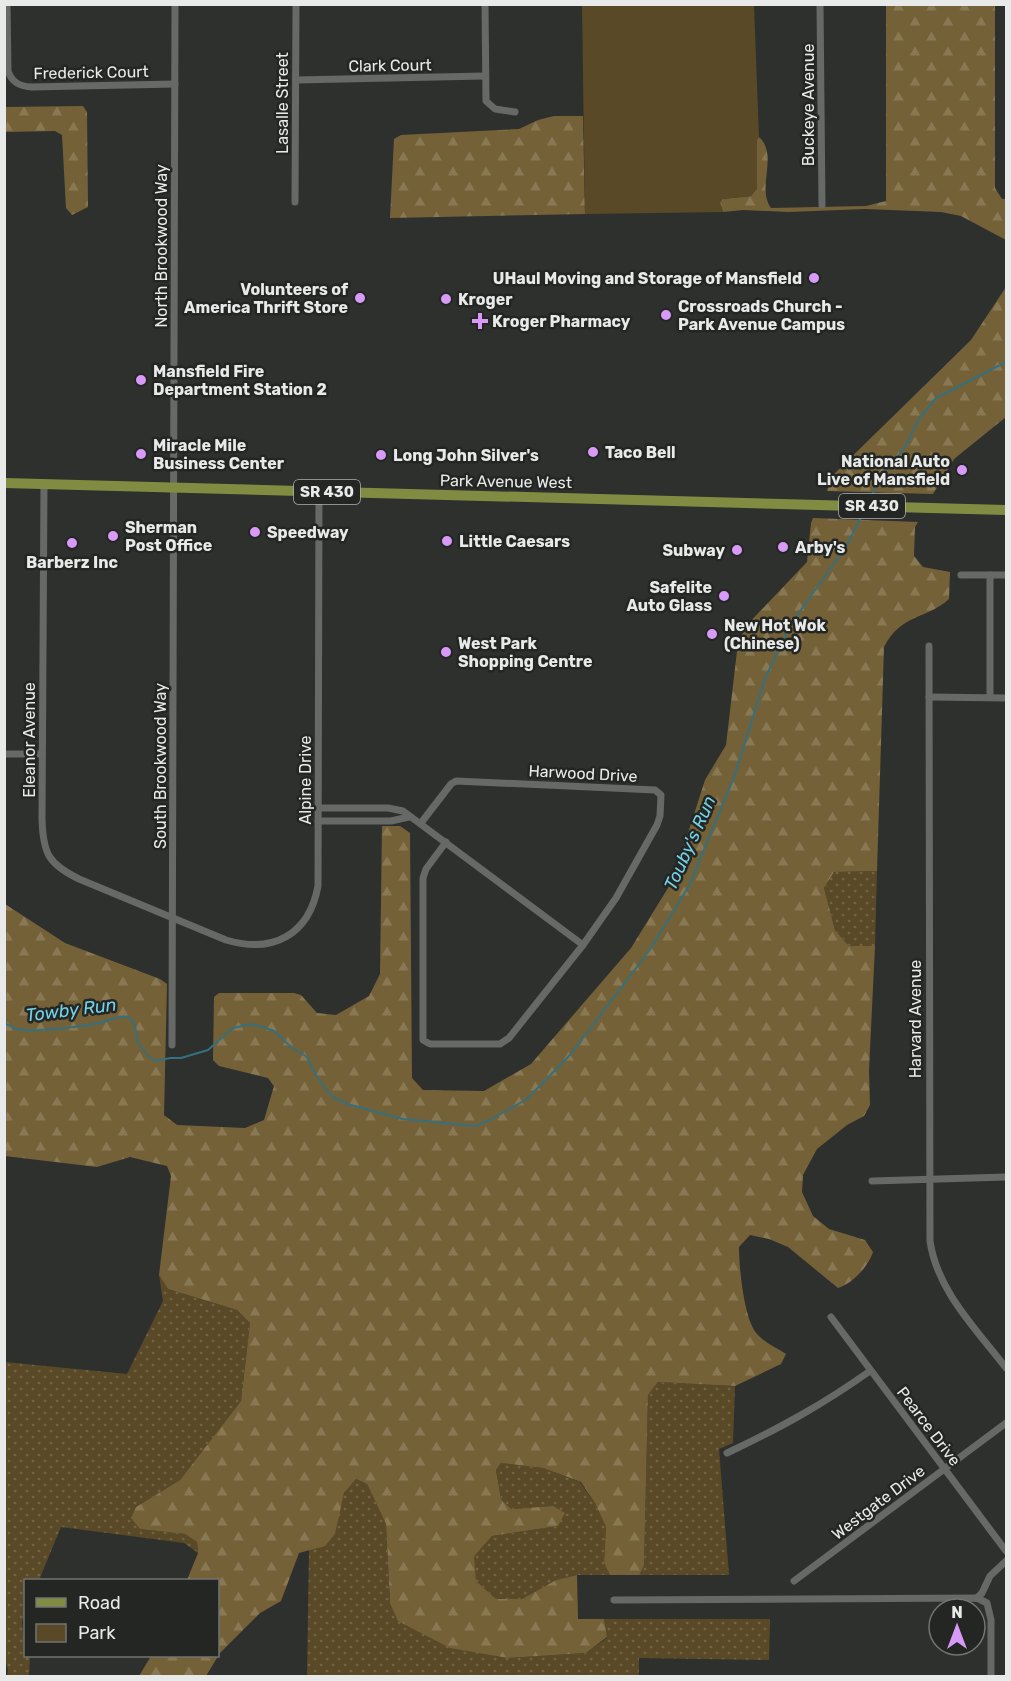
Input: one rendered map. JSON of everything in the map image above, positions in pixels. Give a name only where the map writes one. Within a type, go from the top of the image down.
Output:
[{"type":"main road","name":"Park Avenue West","points":[[4,483],[1006,510]]},
{"type":"street","points":[[6,44],[7,4]]},
{"type":"street","name":"North Brookwood Way","points":[[174,488],[175,4]]},
{"type":"street","name":"Lasalle Street","points":[[296,4],[296,202]]},
{"type":"street","points":[[485,4],[486,101],[491,107],[501,111],[515,112]]},
{"type":"street","name":"Buckeye Avenue","points":[[820,4],[822,205]]},
{"type":"street","name":"Frederick Court","points":[[6,44],[10,78],[18,85],[25,87],[175,84]]},
{"type":"street","name":"Clark Court","points":[[296,80],[484,76]]},
{"type":"street","name":"Eleanor Avenue","points":[[44,484],[42,754],[44,848],[53,862],[79,879],[172,917]]},
{"type":"street","name":"South Brookwood Way","points":[[172,1045],[174,488]]},
{"type":"street","name":"Alpine Drive","points":[[172,917],[237,943],[267,944],[298,929],[310,913],[316,894],[318,821],[319,491]]},
{"type":"street","points":[[961,575],[1006,575]]},
{"type":"street","points":[[990,575],[990,697]]},
{"type":"street","name":"Harvard Avenue","points":[[929,646],[928,1180],[930,1241],[938,1273],[951,1295],[1006,1368]]},
{"type":"street","points":[[928,697],[1006,698]]},
{"type":"street","points":[[4,754],[42,754]]},
{"type":"street","name":"Harwood Drive","points":[[421,823],[451,784],[460,781],[659,792],[660,816],[657,825],[623,888],[582,945],[505,1042],[488,1044],[425,1042],[422,1035],[423,878],[424,873],[446,842]]},
{"type":"street","points":[[318,808],[388,808],[403,811],[582,945]]},
{"type":"street","points":[[318,821],[391,821],[410,817]]},
{"type":"street","points":[[872,1181],[1006,1178]]},
{"type":"street","name":"Pearce Drive","points":[[831,1317],[1006,1551]]},
{"type":"street","points":[[727,1453],[798,1418],[870,1371]]},
{"type":"street","name":"Westgate Drive","points":[[794,1581],[1006,1423]]},
{"type":"street","points":[[978,1597],[994,1571],[1006,1560]]},
{"type":"street","points":[[615,1600],[927,1598]]},
{"type":"street","points":[[987,1604],[991,1616],[991,1677]]},
{"type":"green space","points":[[582,5],[754,5],[759,137],[757,139],[757,188],[751,196],[722,199],[720,203],[723,212],[585,214]]},
{"type":"green space","points":[[886,5],[995,5],[995,188],[1002,199],[1006,199],[1006,240],[961,216],[941,212],[865,209],[723,212],[720,203],[722,199],[751,196],[757,188],[757,139],[759,137],[767,153],[766,191],[771,208],[866,206],[886,201]]},
{"type":"green space","points":[[83,106],[87,112],[88,207],[72,215],[66,208],[62,135],[55,131],[5,132],[5,107]]},
{"type":"green space","points":[[554,116],[583,116],[585,214],[390,218],[394,139],[401,135],[519,129],[538,120]]},
{"type":"green space","points":[[1006,287],[1006,417],[954,459],[933,494],[827,491],[831,477],[971,340]]},
{"type":"green space","points":[[813,518],[918,522],[915,527],[914,556],[923,567],[950,572],[949,599],[906,623],[891,636],[884,647],[877,871],[834,872],[824,888],[835,930],[849,946],[875,946],[869,1070],[870,1105],[864,1116],[847,1125],[817,1149],[803,1175],[802,1192],[813,1216],[829,1229],[865,1240],[873,1252],[868,1263],[859,1274],[838,1288],[788,1247],[769,1239],[750,1235],[739,1247],[743,1294],[749,1319],[758,1335],[786,1354],[781,1364],[735,1386],[658,1382],[648,1395],[644,1566],[639,1575],[610,1575],[604,1563],[606,1527],[595,1503],[581,1482],[543,1468],[501,1463],[496,1470],[501,1499],[511,1509],[553,1506],[565,1513],[558,1526],[492,1536],[474,1556],[476,1581],[496,1599],[522,1599],[556,1580],[577,1575],[578,1619],[604,1619],[607,1637],[586,1653],[508,1658],[450,1648],[398,1621],[390,1603],[386,1524],[367,1484],[356,1479],[344,1493],[335,1534],[325,1546],[299,1553],[281,1601],[260,1613],[219,1655],[219,1579],[187,1579],[198,1553],[197,1542],[185,1534],[140,1529],[131,1518],[136,1507],[180,1480],[241,1401],[250,1323],[237,1310],[168,1289],[159,1275],[171,1176],[167,1166],[130,1157],[97,1167],[5,1156],[5,904],[65,943],[160,979],[167,984],[164,1115],[177,1125],[245,1128],[264,1120],[274,1086],[268,1078],[219,1066],[213,1060],[214,997],[219,993],[294,993],[301,995],[317,1013],[336,1015],[369,996],[380,974],[382,826],[400,826],[410,833],[412,1078],[423,1090],[484,1091],[531,1064],[631,948],[673,880],[705,780],[726,745],[737,651],[744,628],[807,562]]},
{"type":"green space","points":[[877,871],[875,946],[849,946],[835,930],[824,888],[834,872]]},
{"type":"green space","points":[[159,1275],[168,1289],[237,1310],[250,1323],[241,1401],[180,1480],[136,1507],[140,1529],[185,1534],[197,1542],[198,1553],[184,1543],[61,1527],[39,1579],[24,1579],[22,1622],[24,1657],[30,1657],[29,1676],[7,1676],[5,1659],[5,1362],[127,1374],[163,1301]]},
{"type":"green space","points":[[658,1382],[735,1386],[733,1443],[719,1449],[729,1575],[639,1575],[644,1566],[648,1395]]},
{"type":"green space","points":[[501,1463],[543,1468],[580,1482],[595,1503],[606,1527],[604,1563],[610,1575],[577,1575],[556,1580],[522,1599],[496,1599],[476,1581],[473,1556],[492,1536],[558,1526],[553,1506],[511,1509],[501,1499],[496,1470]]},
{"type":"green space","points":[[356,1479],[367,1484],[386,1524],[390,1603],[508,1658],[586,1653],[607,1638],[604,1619],[770,1619],[769,1660],[639,1658],[639,1676],[307,1676],[309,1550],[321,1546],[334,1535],[340,1504],[344,1494]]},
{"type":"green space","points":[[150,1657],[218,1657],[206,1676],[139,1676]]},
{"type":"waterway","name":"Touby's Run","points":[[868,504],[879,481],[906,445],[919,419],[936,398],[1006,362]]},
{"type":"waterway","name":"Touby's Run","points":[[4,1023],[17,1029],[34,1030],[85,1025],[126,1017],[130,1018],[135,1026],[138,1043],[149,1057],[156,1061],[181,1058],[208,1050],[233,1028],[251,1024],[274,1031],[291,1047],[307,1057],[317,1077],[331,1096],[347,1104],[403,1119],[476,1126],[527,1099],[570,1055],[649,951],[689,886],[734,777],[765,679],[790,625],[846,547],[865,509]]},
{"type":"place","name":"UHaul Moving and Storage of Mansfield","points":[[814,278]]},
{"type":"place","name":"Volunteers of America Thrift Store","points":[[360,298]]},
{"type":"place","name":"Kroger","points":[[446,299]]},
{"type":"place","name":"Crossroads Church - Park Avenue Campus","points":[[666,315]]},
{"type":"place","name":"Kroger Pharmacy","points":[[480,321]]},
{"type":"place","name":"Mansfield Fire Department Station 2","points":[[141,380]]},
{"type":"place","name":"Taco Bell","points":[[593,452]]},
{"type":"place","name":"Miracle Mile Business Center","points":[[141,454]]},
{"type":"place","name":"Long John Silver's","points":[[381,455]]},
{"type":"place","name":"National Auto Live of Mansfield","points":[[962,470]]},
{"type":"place","name":"Speedway","points":[[255,532]]},
{"type":"place","name":"Sherman Post Office","points":[[113,536]]},
{"type":"place","name":"Little Caesars","points":[[447,541]]},
{"type":"place","name":"Barberz Inc","points":[[72,543]]},
{"type":"place","name":"Arby's","points":[[783,547]]},
{"type":"place","name":"Subway","points":[[737,550]]},
{"type":"place","name":"Safelite Auto Glass","points":[[724,596]]},
{"type":"place","name":"New Hot Wok (Chinese)","points":[[712,634]]},
{"type":"place","name":"West Park Shopping Centre","points":[[446,652]]},
{"type":"water label","name":"Towby Run","points":[[71,1010]]}]
